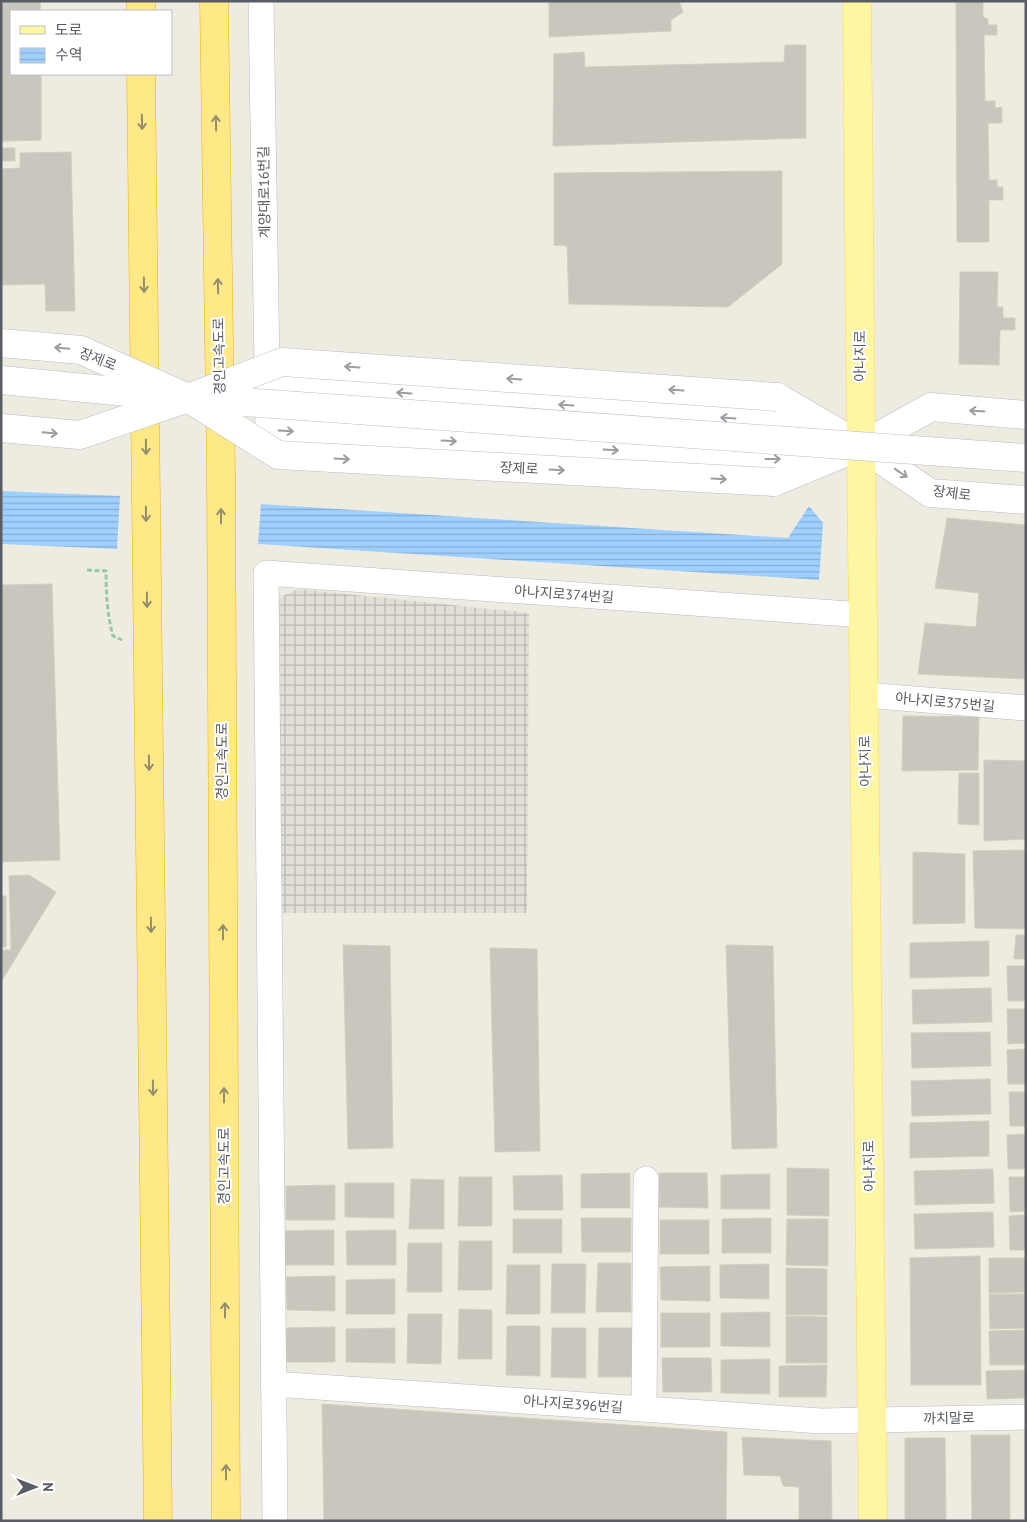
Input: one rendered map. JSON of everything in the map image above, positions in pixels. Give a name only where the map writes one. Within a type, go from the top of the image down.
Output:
[{"type":"highway","name":"경인고속도로","points":[[214,1],[221,475],[226,1521]]},
{"type":"highway","points":[[141,75],[158,1521]]},
{"type":"main road","name":"아나지로","points":[[857,1],[860,446],[873,1521]]},
{"type":"main road","name":"장제로","points":[[1,343],[81,350],[188,398],[278,455],[774,482],[860,446],[931,407],[1026,415]]},
{"type":"main road","name":"장제로","points":[[1,428],[80,435],[188,398],[282,362],[777,397],[860,446],[930,493],[1026,500]]},
{"type":"main road","name":"장제로","points":[[1,380],[188,398],[1026,458]]},
{"type":"street","name":"계양대로16번길","points":[[261,1],[268,430],[777,460],[860,446]]},
{"type":"street","points":[[268,382],[781,422],[860,446]]},
{"type":"street","name":"아나지로374번길","points":[[273,1384],[266,573],[863,615]]},
{"type":"street","name":"아나지로375번길","points":[[864,695],[1026,708]]},
{"type":"street","points":[[644,1409],[646,1179]]},
{"type":"street","points":[[273,1384],[274,1521]]},
{"type":"street","name":"아나지로396번길","points":[[273,1384],[821,1421],[872,1419]]},
{"type":"street","name":"까치말로","points":[[872,1419],[1026,1417]]},
{"type":"path","points":[[87,570],[106,571],[106,598],[109,621],[113,636],[122,640]]},
{"type":"shaded area","points":[[298,589],[529,613],[527,913],[269,913],[276,599]]},
{"type":"water","points":[[1,491],[120,496],[117,549],[1,544]]},
{"type":"water","points":[[261,504],[788,538],[809,506],[823,523],[819,580],[258,544]]},
{"type":"building","points":[[1,1],[40,1],[40,10],[10,10],[10,75],[41,75],[41,140],[1,141]]},
{"type":"building","points":[[1,1],[40,1],[40,10],[10,10],[10,75],[41,75],[41,140],[1,141]]},
{"type":"building","points":[[549,1],[679,1],[683,12],[671,20],[671,31],[549,37]]},
{"type":"building","points":[[956,1],[983,1],[983,17],[988,19],[988,25],[997,25],[997,35],[984,35],[985,101],[995,101],[995,108],[1002,107],[1002,123],[988,123],[989,180],[997,180],[997,187],[1003,187],[1003,200],[989,200],[989,242],[957,242]]},
{"type":"building","points":[[785,45],[806,45],[806,138],[553,146],[554,54],[584,52],[585,67],[784,62]]},
{"type":"building","points":[[1,148],[15,148],[15,161],[1,161]]},
{"type":"building","points":[[71,152],[75,311],[46,311],[45,284],[1,285],[1,169],[20,168],[20,153]]},
{"type":"building","points":[[782,171],[782,264],[728,307],[569,304],[567,246],[554,245],[554,173]]},
{"type":"building","points":[[960,272],[998,272],[997,307],[1003,307],[1003,318],[1015,318],[1015,330],[1000,330],[999,365],[959,364]]},
{"type":"building","points":[[947,518],[1026,525],[1025,679],[918,674],[925,623],[976,627],[979,593],[935,588]]},
{"type":"building","points":[[52,584],[60,860],[1,862],[1,585]]},
{"type":"building","points":[[903,716],[979,717],[978,770],[902,771]]},
{"type":"building","points":[[984,760],[1026,761],[1026,839],[984,841]]},
{"type":"building","points":[[959,773],[979,773],[979,825],[958,824]]},
{"type":"building","points":[[1026,850],[1026,929],[975,928],[973,851]]},
{"type":"building","points":[[913,852],[965,854],[965,923],[913,924]]},
{"type":"building","points":[[29,875],[56,892],[1,982],[1,950],[11,950],[9,876]]},
{"type":"building","points":[[1,896],[6,896],[6,947],[1,947]]},
{"type":"building","points":[[1016,935],[1026,935],[1026,959],[1014,959]]},
{"type":"building","points":[[989,941],[989,976],[910,978],[910,943]]},
{"type":"building","points":[[343,945],[390,946],[393,1148],[348,1149]]},
{"type":"building","points":[[726,945],[773,946],[777,1148],[732,1149]]},
{"type":"building","points":[[490,948],[537,949],[540,1151],[495,1152]]},
{"type":"building","points":[[1007,966],[1026,966],[1026,1001],[1008,1001]]},
{"type":"building","points":[[991,988],[992,1022],[913,1024],[912,990]]},
{"type":"building","points":[[1007,1009],[1026,1009],[1026,1043],[1008,1044]]},
{"type":"building","points":[[990,1032],[991,1066],[912,1068],[911,1033]]},
{"type":"building","points":[[1026,1049],[1026,1084],[1008,1084],[1007,1050]]},
{"type":"building","points":[[990,1079],[991,1114],[912,1116],[911,1081]]},
{"type":"building","points":[[1009,1092],[1026,1092],[1026,1126],[1010,1126]]},
{"type":"building","points":[[989,1121],[989,1156],[910,1158],[910,1123]]},
{"type":"building","points":[[1026,1134],[1026,1169],[1008,1169],[1007,1135]]},
{"type":"building","points":[[787,1168],[829,1169],[829,1216],[787,1215]]},
{"type":"building","points":[[993,1169],[994,1203],[915,1205],[914,1171]]},
{"type":"building","points":[[630,1173],[630,1208],[581,1208],[581,1174]]},
{"type":"building","points":[[659,1173],[707,1173],[708,1208],[659,1207]]},
{"type":"building","points":[[770,1174],[770,1209],[721,1209],[721,1175]]},
{"type":"building","points":[[562,1175],[563,1210],[514,1210],[513,1176]]},
{"type":"building","points":[[459,1177],[492,1177],[492,1226],[458,1226]]},
{"type":"building","points":[[1009,1177],[1026,1177],[1026,1211],[1010,1212]]},
{"type":"building","points":[[411,1179],[444,1180],[444,1229],[409,1229]]},
{"type":"building","points":[[345,1183],[394,1183],[394,1218],[345,1217]]},
{"type":"building","points":[[335,1185],[335,1220],[286,1220],[286,1186]]},
{"type":"building","points":[[993,1212],[994,1247],[915,1249],[914,1214]]},
{"type":"building","points":[[1026,1215],[1026,1250],[1010,1250],[1009,1216]]},
{"type":"building","points":[[581,1218],[631,1218],[631,1252],[582,1252]]},
{"type":"building","points":[[771,1218],[771,1253],[722,1253],[722,1219]]},
{"type":"building","points":[[513,1219],[562,1219],[562,1253],[513,1253]]},
{"type":"building","points":[[787,1219],[828,1219],[828,1266],[786,1265]]},
{"type":"building","points":[[660,1220],[709,1220],[709,1254],[660,1254]]},
{"type":"building","points":[[334,1230],[334,1265],[285,1265],[285,1231]]},
{"type":"building","points":[[396,1230],[396,1265],[347,1265],[346,1231]]},
{"type":"building","points":[[459,1241],[492,1241],[492,1290],[458,1290]]},
{"type":"building","points":[[408,1243],[442,1243],[442,1292],[407,1292]]},
{"type":"building","points":[[980,1256],[981,1385],[911,1385],[910,1258]]},
{"type":"building","points":[[989,1258],[1026,1258],[1026,1292],[989,1293]]},
{"type":"building","points":[[598,1263],[631,1263],[631,1312],[596,1312]]},
{"type":"building","points":[[552,1264],[586,1264],[585,1313],[551,1313]]},
{"type":"building","points":[[769,1264],[769,1299],[720,1298],[720,1265]]},
{"type":"building","points":[[507,1265],[540,1265],[540,1314],[506,1314]]},
{"type":"building","points":[[710,1266],[710,1301],[661,1300],[660,1267]]},
{"type":"building","points":[[786,1268],[827,1269],[827,1315],[786,1315]]},
{"type":"building","points":[[335,1276],[335,1311],[287,1310],[286,1277]]},
{"type":"building","points":[[395,1279],[395,1314],[346,1314],[346,1280]]},
{"type":"building","points":[[989,1294],[1026,1294],[1026,1328],[990,1329]]},
{"type":"building","points":[[459,1309],[492,1310],[492,1359],[458,1359]]},
{"type":"building","points":[[770,1312],[770,1347],[721,1346],[721,1313]]},
{"type":"building","points":[[661,1313],[710,1313],[710,1347],[661,1347]]},
{"type":"building","points":[[408,1314],[442,1314],[441,1364],[407,1363]]},
{"type":"building","points":[[786,1316],[827,1317],[827,1363],[786,1363]]},
{"type":"building","points":[[507,1326],[540,1326],[540,1376],[506,1375]]},
{"type":"building","points":[[335,1327],[335,1362],[287,1362],[286,1328]]},
{"type":"building","points":[[395,1328],[395,1363],[346,1362],[346,1329]]},
{"type":"building","points":[[552,1328],[586,1328],[586,1378],[551,1377]]},
{"type":"building","points":[[599,1328],[632,1328],[632,1377],[598,1377]]},
{"type":"building","points":[[1026,1330],[1026,1365],[990,1365],[989,1331]]},
{"type":"building","points":[[662,1358],[711,1358],[712,1392],[663,1392]]},
{"type":"building","points":[[770,1359],[770,1394],[721,1393],[721,1360]]},
{"type":"building","points":[[827,1365],[826,1397],[779,1397],[779,1366]]},
{"type":"building","points":[[1026,1370],[1026,1398],[987,1399],[986,1371]]},
{"type":"building","points":[[322,1404],[727,1432],[726,1521],[324,1521]]},
{"type":"building","points":[[971,1435],[1010,1435],[1010,1521],[972,1521]]},
{"type":"building","points":[[742,1437],[831,1441],[832,1521],[799,1521],[799,1487],[783,1486],[780,1476],[744,1475]]},
{"type":"building","points":[[905,1438],[945,1438],[946,1521],[905,1521]]}]
